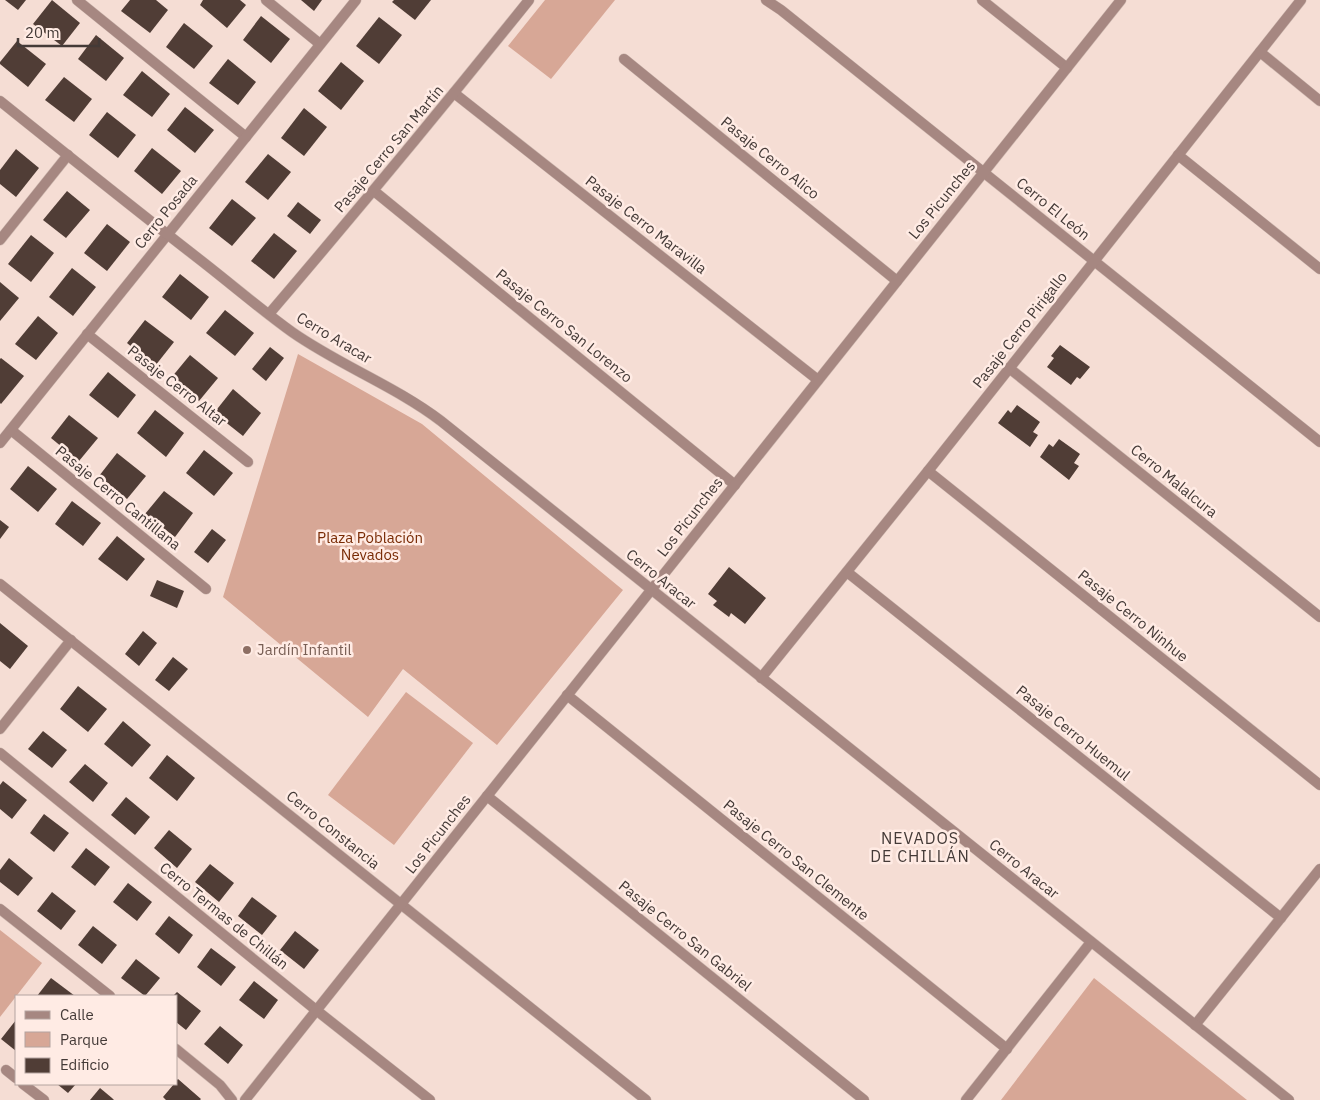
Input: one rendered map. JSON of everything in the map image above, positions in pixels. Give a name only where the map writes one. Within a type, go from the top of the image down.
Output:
[{"type":"street","points":[[76,0],[246,137]]},
{"type":"street","points":[[266,0],[320,44]]},
{"type":"street","name":"Cerro Posada","points":[[0,443],[356,0]]},
{"type":"street","name":"Pasaje Cerro San Martín","points":[[269,314],[374,191],[529,0]]},
{"type":"street","name":"Cerro El León","points":[[766,0],[781,10],[1320,442]]},
{"type":"street","points":[[982,0],[1067,68]]},
{"type":"street","name":"Los Picunches","points":[[245,1100],[1121,0]]},
{"type":"street","name":"Pasaje Cerro Pirigallo","points":[[761,678],[928,471],[1301,0]]},
{"type":"street","points":[[1260,52],[1320,101]]},
{"type":"street","name":"Pasaje Cerro Alico","points":[[624,59],[897,281]]},
{"type":"street","name":"Pasaje Cerro Maravilla","points":[[454,93],[818,380]]},
{"type":"street","name":"Cerro Aracar","points":[[0,101],[292,332],[424,408],[1289,1100]]},
{"type":"street","points":[[0,240],[68,155]]},
{"type":"street","points":[[1178,155],[1320,269]]},
{"type":"street","name":"Pasaje Cerro San Lorenzo","points":[[374,191],[734,485]]},
{"type":"street","name":"Pasaje Cerro Altar","points":[[87,334],[248,462]]},
{"type":"street","name":"Cerro Malalcura","points":[[1009,368],[1320,617]]},
{"type":"street","name":"Pasaje Cerro Cantillana","points":[[11,430],[206,589]]},
{"type":"street","name":"Pasaje Cerro Ninhue","points":[[928,471],[1320,785]]},
{"type":"street","name":"Pasaje Cerro Huemul","points":[[847,572],[1281,918]]},
{"type":"street","name":"Cerro Constancia","points":[[0,584],[646,1100]]},
{"type":"street","points":[[0,728],[70,640]]},
{"type":"street","name":"Pasaje Cerro San Clemente","points":[[567,695],[1007,1049]]},
{"type":"street","name":"Cerro Termas de Chillán","points":[[0,753],[316,1010],[430,1100]]},
{"type":"street","name":"Pasaje Cerro San Gabriel","points":[[487,796],[864,1100]]},
{"type":"street","points":[[1195,1025],[1320,869]]},
{"type":"street","points":[[0,908],[109,995]]},
{"type":"street","points":[[966,1100],[1091,942]]},
{"type":"street","points":[[178,1051],[220,1085],[232,1100]]},
{"type":"street","points":[[6,1070],[15,1077]]},
{"type":"street","points":[[25,1085],[44,1100]]},
{"type":"green space","points":[[545,0],[615,0],[551,79],[508,46]]},
{"type":"green space","name":"Plaza Población Nevados","points":[[298,354],[422,424],[623,590],[497,745],[403,669],[368,717],[223,597]]},
{"type":"green space","points":[[406,692],[473,743],[394,845],[328,795]]},
{"type":"green space","points":[[0,930],[42,963],[17,995],[15,995],[15,998],[0,1017]]},
{"type":"green space","points":[[1094,978],[1247,1100],[1001,1100]]},
{"type":"building","points":[[5,0],[26,0],[18,10]]},
{"type":"building","points":[[52,0],[80,23],[62,46],[33,24]]},
{"type":"building","points":[[130,0],[156,0],[168,10],[150,33],[121,11]]},
{"type":"building","points":[[203,0],[240,0],[246,5],[227,28],[200,5]]},
{"type":"building","points":[[301,0],[322,0],[314,11]]},
{"type":"building","points":[[394,0],[431,0],[415,20],[392,2]]},
{"type":"building","points":[[261,16],[290,39],[271,63],[243,40]]},
{"type":"building","points":[[379,17],[402,35],[379,64],[356,46]]},
{"type":"building","points":[[184,23],[213,46],[194,69],[166,47]]},
{"type":"building","points":[[96,35],[124,58],[106,81],[78,59]]},
{"type":"building","points":[[17,41],[46,64],[28,87],[0,64]]},
{"type":"building","points":[[228,59],[256,82],[238,105],[209,83]]},
{"type":"building","points":[[341,62],[364,81],[341,110],[318,91]]},
{"type":"building","points":[[142,71],[170,94],[152,117],[123,95]]},
{"type":"building","points":[[64,77],[92,99],[74,122],[45,100]]},
{"type":"building","points":[[185,107],[214,130],[195,153],[167,130]]},
{"type":"building","points":[[304,108],[327,127],[304,156],[281,138]]},
{"type":"building","points":[[107,112],[136,135],[118,158],[89,135]]},
{"type":"building","points":[[152,148],[181,171],[162,194],[134,171]]},
{"type":"building","points":[[16,149],[39,168],[16,197],[0,184],[0,170]]},
{"type":"building","points":[[268,154],[291,172],[268,200],[245,182]]},
{"type":"building","points":[[67,191],[90,210],[66,238],[43,220]]},
{"type":"building","points":[[232,199],[256,218],[232,246],[209,228]]},
{"type":"building","points":[[298,202],[321,220],[310,234],[287,216]]},
{"type":"building","points":[[107,224],[130,242],[107,271],[84,253]]},
{"type":"building","points":[[274,233],[297,251],[274,279],[251,261]]},
{"type":"building","points":[[31,235],[54,253],[31,282],[8,264]]},
{"type":"building","points":[[72,268],[96,287],[73,316],[49,297]]},
{"type":"building","points":[[180,274],[209,297],[191,320],[162,297]]},
{"type":"building","points":[[0,282],[19,298],[0,321]]},
{"type":"building","points":[[225,310],[254,333],[235,356],[206,333]]},
{"type":"building","points":[[38,316],[58,333],[36,360],[15,344]]},
{"type":"building","points":[[145,320],[174,342],[155,366],[127,343]]},
{"type":"building","points":[[1060,345],[1090,367],[1080,379],[1077,377],[1071,385],[1047,367],[1054,358],[1051,356]]},
{"type":"building","points":[[270,347],[284,358],[266,381],[252,369]]},
{"type":"building","points":[[190,355],[218,378],[199,401],[171,378]]},
{"type":"building","points":[[0,359],[24,376],[1,404]]},
{"type":"building","points":[[108,372],[136,395],[118,418],[89,395]]},
{"type":"building","points":[[233,389],[261,413],[243,436],[214,413]]},
{"type":"building","points":[[1017,405],[1040,422],[1033,432],[1038,435],[1030,447],[998,423],[1008,410],[1011,413]]},
{"type":"building","points":[[155,410],[184,433],[166,457],[137,433]]},
{"type":"building","points":[[69,415],[98,438],[79,461],[51,438]]},
{"type":"building","points":[[1059,439],[1080,454],[1074,463],[1079,466],[1069,480],[1040,457],[1049,444],[1053,447]]},
{"type":"building","points":[[204,450],[233,473],[214,496],[186,473]]},
{"type":"building","points":[[117,453],[146,476],[127,499],[99,476]]},
{"type":"building","points":[[28,466],[57,489],[38,512],[10,489]]},
{"type":"building","points":[[164,491],[193,513],[175,537],[145,514]]},
{"type":"building","points":[[72,501],[101,523],[83,546],[55,524]]},
{"type":"building","points":[[0,520],[9,527],[0,539]]},
{"type":"building","points":[[212,529],[226,540],[208,563],[194,552]]},
{"type":"building","points":[[117,536],[145,559],[127,581],[98,559]]},
{"type":"building","points":[[729,567],[766,598],[745,624],[731,613],[729,617],[713,605],[717,601],[708,594]]},
{"type":"building","points":[[157,580],[184,591],[177,608],[150,596]]},
{"type":"building","points":[[0,623],[28,646],[10,669],[0,661]]},
{"type":"building","points":[[143,631],[157,643],[139,666],[125,654]]},
{"type":"building","points":[[173,657],[188,669],[169,691],[155,680]]},
{"type":"building","points":[[78,686],[107,709],[88,732],[60,709]]},
{"type":"building","points":[[123,721],[151,745],[132,767],[104,744]]},
{"type":"building","points":[[43,731],[67,750],[52,768],[28,749]]},
{"type":"building","points":[[167,755],[195,778],[177,801],[149,778]]},
{"type":"building","points":[[85,764],[108,783],[93,802],[69,782]]},
{"type":"building","points":[[3,781],[27,800],[12,819],[0,809],[0,785]]},
{"type":"building","points":[[126,797],[150,817],[135,835],[111,815]]},
{"type":"building","points":[[44,814],[69,833],[54,852],[30,833]]},
{"type":"building","points":[[169,830],[192,849],[177,868],[154,848]]},
{"type":"building","points":[[86,848],[110,867],[95,886],[71,867]]},
{"type":"building","points":[[9,858],[33,878],[18,896],[0,882],[0,870]]},
{"type":"building","points":[[210,864],[234,883],[219,902],[195,882]]},
{"type":"building","points":[[128,883],[152,902],[137,921],[113,902]]},
{"type":"building","points":[[52,892],[76,911],[61,930],[37,911]]},
{"type":"building","points":[[252,897],[277,916],[262,935],[238,916]]},
{"type":"building","points":[[169,916],[193,935],[179,954],[155,934]]},
{"type":"building","points":[[93,926],[117,945],[102,964],[78,945]]},
{"type":"building","points":[[295,931],[319,950],[304,969],[280,950]]},
{"type":"building","points":[[211,948],[236,967],[221,986],[197,967]]},
{"type":"building","points":[[136,959],[160,978],[146,995],[144,995],[121,978]]},
{"type":"building","points":[[51,978],[74,995],[38,995]]},
{"type":"building","points":[[254,981],[278,1000],[264,1019],[239,1000]]},
{"type":"building","points":[[177,992],[201,1011],[186,1030],[178,1024],[178,995],[174,995]]},
{"type":"building","points":[[15,1021],[15,1050],[1,1039]]},
{"type":"building","points":[[220,1026],[243,1045],[228,1064],[204,1044]]},
{"type":"building","points":[[178,1079],[201,1099],[166,1100],[163,1097],[173,1085],[178,1085]]},
{"type":"building","points":[[58,1085],[75,1085],[68,1093]]},
{"type":"building","points":[[100,1088],[112,1098],[114,1100],[90,1100]]},
{"type":"place","name":"Jardín Infantil","points":[[247,650]]},
{"type":"district","name":"NEVADOS DE CHILLÁN","points":[[920,847]]}]
